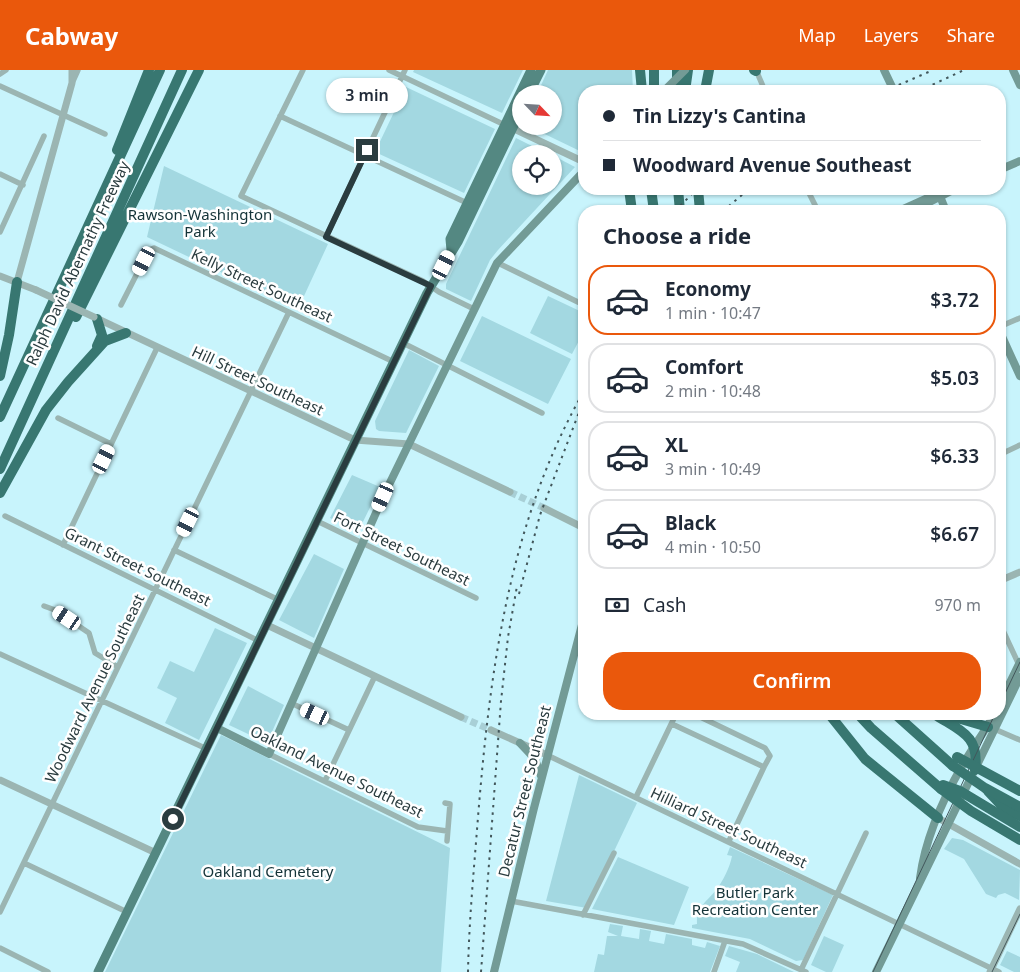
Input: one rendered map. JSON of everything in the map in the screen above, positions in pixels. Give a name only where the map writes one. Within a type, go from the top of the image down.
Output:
[{"type":"highway","points":[[98,202],[122,135],[149,70]]},
{"type":"highway","name":"Ralph David Abernathy Freeway","points":[[0,417],[160,70]]},
{"type":"highway","name":"Ralph David Abernathy Freeway","points":[[0,469],[183,70]]},
{"type":"highway","points":[[19,426],[200,70]]},
{"type":"highway","points":[[640,70],[641,85]]},
{"type":"highway","points":[[654,70],[654,85]]},
{"type":"highway","points":[[677,70],[677,85]]},
{"type":"highway","points":[[686,85],[687,70]]},
{"type":"highway","points":[[706,85],[709,71]]},
{"type":"highway","points":[[0,376],[9,335],[16,282]]},
{"type":"highway","points":[[95,351],[102,335],[96,318]]},
{"type":"highway","points":[[0,493],[46,410],[95,351],[110,338],[126,333]]},
{"type":"highway","points":[[834,720],[865,759],[938,818]]},
{"type":"highway","points":[[864,720],[932,782],[942,787],[971,811],[1020,840]]},
{"type":"highway","points":[[902,720],[930,746],[955,761],[1020,791]]},
{"type":"highway","points":[[943,720],[971,738],[977,756],[975,770]]},
{"type":"highway","points":[[965,720],[992,728]]},
{"type":"highway","points":[[955,761],[1004,808],[1020,816]]},
{"type":"highway","points":[[942,787],[960,791],[1020,827]]},
{"type":"highway","points":[[985,788],[1020,807]]},
{"type":"main road","points":[[98,972],[402,343],[431,286],[451,250],[458,242],[509,126],[531,70]]},
{"type":"main road","points":[[534,85],[541,70]]},
{"type":"main road","points":[[671,85],[687,70]]},
{"type":"main road","points":[[884,70],[891,85]]},
{"type":"main road","points":[[1013,70],[1020,85]]},
{"type":"main road","points":[[451,250],[450,239],[467,203],[512,122]]},
{"type":"main road","points":[[1006,167],[1020,161]]},
{"type":"main road","points":[[270,754],[362,544],[474,309],[498,263],[578,177]]},
{"type":"main road","points":[[912,205],[933,195]]},
{"type":"main road","points":[[925,205],[932,202],[936,195]]},
{"type":"main road","points":[[1006,344],[1020,376]]},
{"type":"main road","name":"Decatur Street Southeast","points":[[494,972],[547,755],[578,639]]},
{"type":"main road","points":[[1006,691],[1019,665]]},
{"type":"main road","points":[[1006,702],[1020,677]]},
{"type":"main road","points":[[919,880],[924,858],[938,818],[961,767],[975,746],[992,728],[993,720]]},
{"type":"main road","points":[[876,972],[919,880],[975,770],[996,720]]},
{"type":"main road","name":"Oakland Avenue Southeast","points":[[217,728],[270,754]]},
{"type":"main road","points":[[520,743],[535,760],[542,778]]},
{"type":"street","points":[[0,74],[6,70]]},
{"type":"street","points":[[72,70],[72,83]]},
{"type":"street","points":[[16,282],[72,83],[78,70]]},
{"type":"street","points":[[303,70],[241,196],[431,286],[474,309]]},
{"type":"street","points":[[389,70],[403,73],[578,159]]},
{"type":"street","points":[[755,70],[762,85]]},
{"type":"street","points":[[326,237],[403,73]]},
{"type":"street","points":[[0,86],[105,134]]},
{"type":"street","points":[[280,116],[467,203]]},
{"type":"street","points":[[0,232],[44,136]]},
{"type":"street","points":[[0,174],[22,185]]},
{"type":"street","name":"Kelly Street Southeast","points":[[121,305],[149,250],[154,248],[394,362]]},
{"type":"street","points":[[498,263],[578,302]]},
{"type":"street","name":"Hill Street Southeast","points":[[0,276],[36,290],[355,440],[409,444],[510,492]]},
{"type":"street","name":"Woodward Avenue Southeast","points":[[0,912],[289,312]]},
{"type":"street","points":[[1006,325],[1020,318]]},
{"type":"street","points":[[402,343],[542,413]]},
{"type":"street","points":[[63,544],[158,348]]},
{"type":"street","points":[[58,418],[111,444]]},
{"type":"street","points":[[1006,452],[1020,445]]},
{"type":"street","points":[[544,508],[578,525]]},
{"type":"street","name":"Grant Street Southeast","points":[[5,516],[259,641]]},
{"type":"street","name":"Fort Street Southeast","points":[[317,521],[476,598]]},
{"type":"street","points":[[174,550],[279,600]]},
{"type":"street","points":[[1006,578],[1020,572]]},
{"type":"street","points":[[44,606],[55,610],[89,633],[96,653],[118,667]]},
{"type":"street","points":[[267,625],[461,717]]},
{"type":"street","points":[[1006,637],[1019,665]]},
{"type":"street","points":[[0,654],[207,749]]},
{"type":"street","points":[[325,781],[375,676]]},
{"type":"street","points":[[293,704],[349,730]]},
{"type":"street","points":[[636,797],[674,720]]},
{"type":"street","points":[[707,720],[766,748],[770,756],[729,841]]},
{"type":"street","points":[[672,724],[764,768]]},
{"type":"street","points":[[992,728],[1020,740]]},
{"type":"street","points":[[491,730],[547,755]]},
{"type":"street","name":"Oakland Avenue Southeast","points":[[270,754],[418,827],[447,831]]},
{"type":"street","name":"Hilliard Street Southeast","points":[[547,755],[729,841],[993,971]]},
{"type":"street","points":[[0,780],[156,852]]},
{"type":"street","points":[[445,803],[450,804],[447,841]]},
{"type":"street","points":[[938,818],[1020,864]]},
{"type":"street","points":[[511,901],[753,947],[803,971],[866,833]]},
{"type":"street","points":[[584,915],[614,853]]},
{"type":"street","points":[[24,863],[127,912]]},
{"type":"street","points":[[993,971],[1020,909]]},
{"type":"street","points":[[714,972],[725,941]]},
{"type":"street","points":[[0,948],[48,972]]},
{"type":"green space","points":[[414,70],[523,70],[516,85],[512,85],[512,93],[502,113],[413,72]]},
{"type":"green space","points":[[548,70],[632,70],[633,85],[578,85],[578,150],[547,135],[562,135],[562,85],[541,85]]},
{"type":"green space","points":[[406,87],[495,129],[464,193],[375,152]]},
{"type":"green space","points":[[516,138],[530,145],[513,145]]},
{"type":"green space","points":[[512,146],[512,195],[549,195],[490,260],[471,301],[446,289],[446,284]]},
{"type":"green space","points":[[562,160],[575,167],[562,181]]},
{"type":"green space","name":"Rawson-Washington Park","points":[[164,166],[328,244],[298,309],[147,237]]},
{"type":"green space","points":[[548,296],[578,310],[578,342],[572,354],[530,333]]},
{"type":"green space","points":[[482,316],[571,359],[548,404],[460,361]]},
{"type":"green space","points":[[409,350],[439,366],[406,433],[379,431],[376,429],[375,421]]},
{"type":"green space","points":[[352,475],[380,487],[358,532],[330,518]]},
{"type":"green space","points":[[314,554],[344,569],[314,638],[279,620]]},
{"type":"green space","points":[[215,628],[247,643],[199,740],[165,723],[177,698],[157,688],[170,661],[194,672]]},
{"type":"green space","points":[[248,686],[284,705],[267,743],[229,725]]},
{"type":"green space","name":"Oakland Cemetery","points":[[221,735],[450,848],[441,972],[105,972]]},
{"type":"green space","points":[[579,775],[637,803],[587,908],[546,901]]},
{"type":"green space","points":[[952,838],[963,840],[1020,870],[1019,900],[1005,893],[998,895],[996,898],[986,894],[964,859],[944,849]]},
{"type":"green space","name":"Butler Park Recreation Center","points":[[730,847],[833,895],[803,960],[796,961],[750,939],[692,928],[692,925],[697,924],[700,908],[716,890],[726,874],[732,856],[727,855]]},
{"type":"green space","points":[[618,857],[689,887],[674,925],[592,909]]},
{"type":"green space","points":[[610,924],[623,926],[621,936],[639,939],[640,929],[651,931],[649,941],[664,944],[666,934],[692,939],[692,945],[705,948],[707,942],[720,946],[710,972],[594,972],[598,954],[604,955],[607,936],[618,936],[608,932]]},
{"type":"green space","points":[[824,936],[844,945],[832,972],[826,972],[811,965]]},
{"type":"green space","points":[[729,946],[757,954],[794,972],[736,972],[740,962],[725,956]]},
{"type":"green space","points":[[1007,951],[1020,957],[1020,972],[1014,972],[1000,965]]},
{"type":"tunnel","points":[[510,492],[544,508]]},
{"type":"tunnel","points":[[461,717],[491,730]]},
{"type":"tram line","points":[[1006,691],[1020,662]]},
{"type":"tram line","points":[[873,972],[992,720]]},
{"type":"tram line","points":[[992,972],[1020,914]]},
{"type":"railway","points":[[899,85],[933,70]]},
{"type":"railway","points":[[932,85],[964,70]]},
{"type":"railway","points":[[681,205],[691,195]]},
{"type":"railway","points":[[730,205],[742,195]]},
{"type":"railway","points":[[468,972],[469,933],[483,762],[497,652],[507,598],[537,492],[558,441],[578,403]]},
{"type":"railway","points":[[519,594],[540,515],[578,415]]},
{"type":"railway","points":[[481,972],[501,701],[508,637],[517,586]]},
{"type":"route","points":[[173,819],[431,286],[326,237],[367,150]]}]
